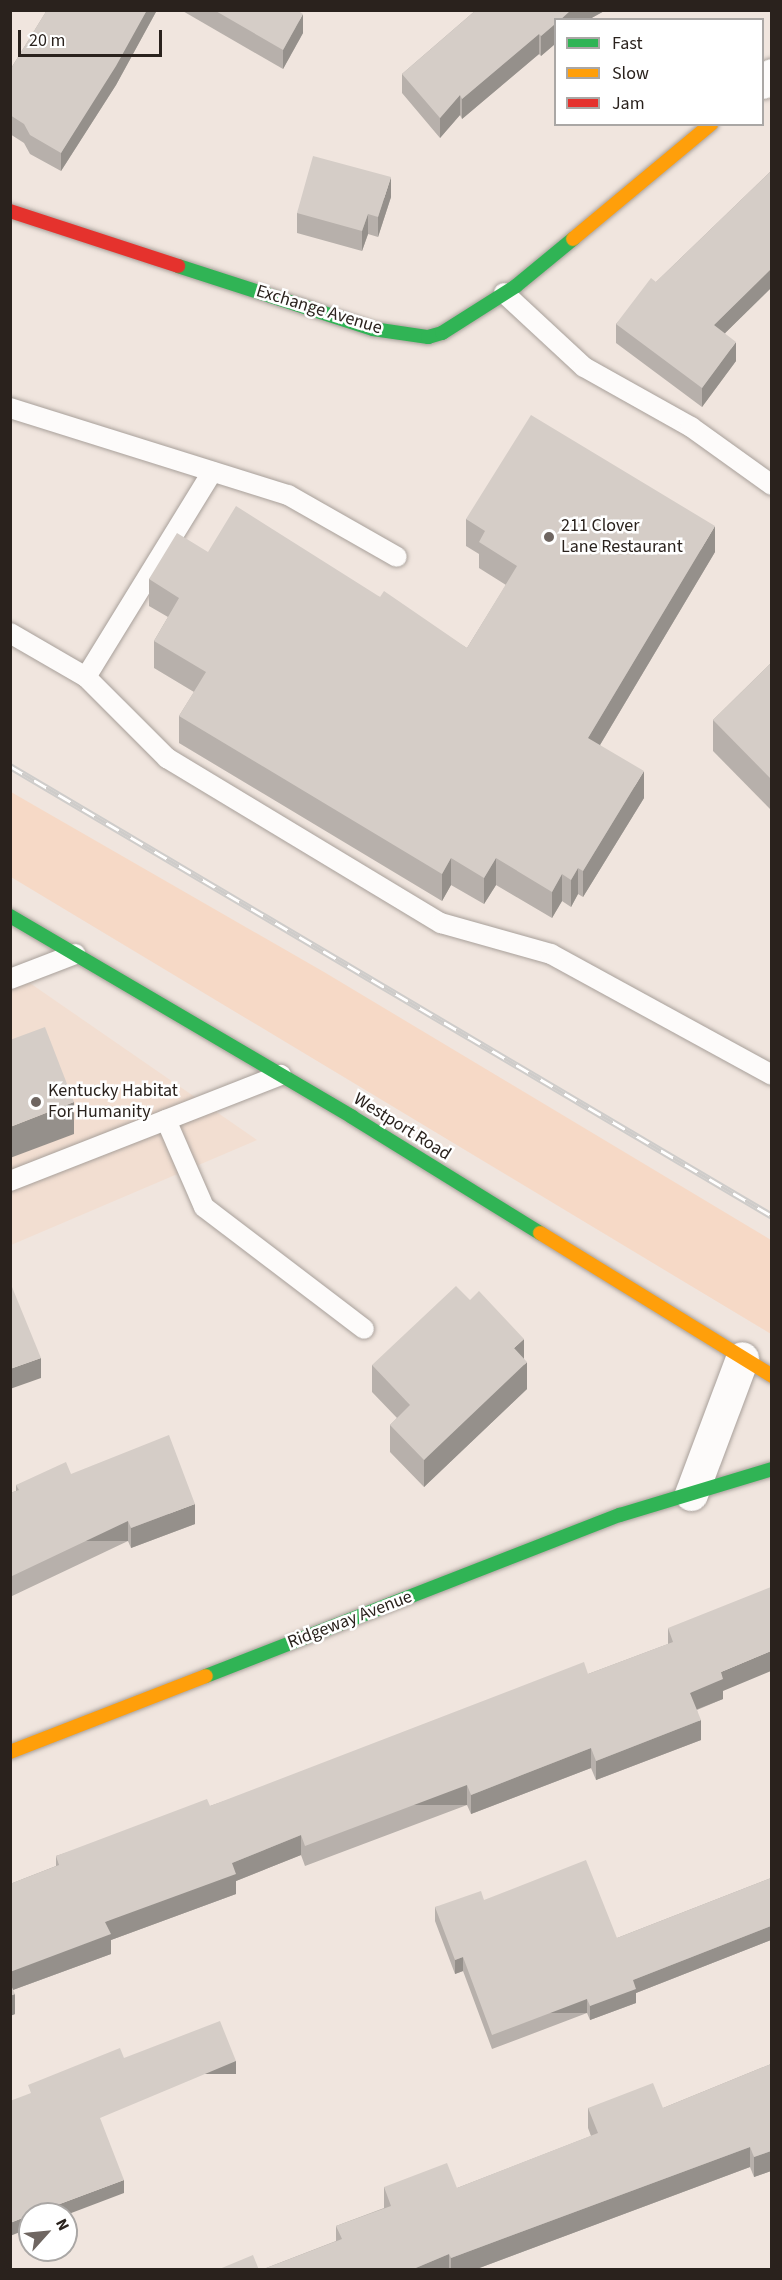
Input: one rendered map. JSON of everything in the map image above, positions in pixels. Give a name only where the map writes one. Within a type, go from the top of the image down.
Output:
[{"type":"street","name":"Exchange Avenue","points":[[10,211],[373,329],[428,337],[442,333],[504,293],[709,126]]},
{"type":"street","name":"Westport Road","points":[[10,916],[281,1075],[771,1376]]},
{"type":"street","points":[[691,1494],[742,1358]]},
{"type":"street","name":"Ridgeway Avenue","points":[[10,1752],[620,1515],[771,1469]]},
{"type":"lane","points":[[504,293],[584,367],[691,427],[771,485]]},
{"type":"lane","points":[[10,408],[288,495],[396,557]]},
{"type":"lane","points":[[87,677],[212,472]]},
{"type":"lane","points":[[10,633],[87,677],[167,758],[441,923],[551,954],[771,1075]]},
{"type":"lane","points":[[10,979],[75,954]]},
{"type":"lane","points":[[10,1181],[281,1075]]},
{"type":"lane","points":[[166,1120],[204,1207],[364,1329]]},
{"type":"shaded area","points":[[11,792],[324,972],[771,1240],[771,1334],[11,877]]},
{"type":"shaded area","points":[[11,970],[257,1140],[11,1245]]},
{"type":"building","points":[[47,10],[147,10],[116,66],[61,153],[30,135],[24,124],[10,115],[10,70]]},
{"type":"building","points":[[214,10],[297,10],[303,14],[283,50]]},
{"type":"building","points":[[476,10],[571,10],[562,18],[554,18],[554,25],[541,36],[539,34],[462,99],[460,95],[440,118],[402,74]]},
{"type":"building","points":[[313,156],[391,177],[378,217],[368,214],[362,231],[297,213]]},
{"type":"building","points":[[771,171],[771,269],[714,325],[736,342],[702,388],[616,324],[651,278],[656,282]]},
{"type":"building","points":[[531,415],[715,526],[588,738],[644,771],[583,871],[578,868],[571,880],[562,874],[552,892],[496,858],[484,878],[451,858],[442,874],[179,716],[206,672],[154,641],[179,598],[149,579],[177,533],[208,552],[236,506],[380,597],[384,591],[467,648],[517,566],[479,542],[485,531],[466,519]]},
{"type":"building","points":[[771,663],[771,779],[713,720]]},
{"type":"building","points":[[45,1027],[74,1102],[10,1127],[10,1040]]},
{"type":"building","points":[[456,1286],[470,1300],[479,1291],[524,1339],[514,1348],[527,1362],[424,1460],[390,1425],[410,1405],[372,1365]]},
{"type":"building","points":[[10,1287],[12,1287],[41,1358],[10,1369]]},
{"type":"building","points":[[169,1435],[195,1504],[131,1528],[128,1521],[10,1577],[10,1493],[19,1490],[16,1485],[66,1462],[71,1474]]},
{"type":"building","points":[[771,1587],[771,1651],[721,1672],[723,1679],[690,1693],[701,1720],[596,1761],[591,1748],[471,1795],[467,1785],[305,1846],[301,1835],[232,1863],[236,1874],[105,1922],[111,1934],[10,1972],[10,1884],[59,1865],[56,1856],[207,1799],[210,1806],[584,1662],[588,1674],[673,1642],[668,1628]]},
{"type":"building","points":[[586,1860],[617,1938],[771,1878],[771,1926],[633,1980],[636,1989],[590,2006],[587,1999],[492,2035],[463,1957],[455,1960],[435,1907],[481,1891],[484,1900]]},
{"type":"building","points":[[10,1983],[15,1994],[10,1996]]},
{"type":"building","points":[[220,2021],[236,2061],[100,2118],[124,2180],[65,2202],[18,2202],[18,2220],[10,2223],[10,2101],[31,2093],[28,2085],[120,2048],[124,2058]]},
{"type":"building","points":[[771,2064],[771,2151],[754,2157],[750,2147],[451,2258],[449,2254],[411,2270],[261,2270],[342,2239],[336,2226],[391,2206],[384,2187],[447,2163],[457,2188],[598,2133],[588,2108],[653,2083],[663,2108]]},
{"type":"building","points":[[253,2255],[259,2270],[217,2270]]},
{"type":"railway","points":[[10,766],[772,1216]]},
{"type":"traffic: fast","points":[[178,266],[373,329],[428,337],[442,333],[516,286],[573,239]]},
{"type":"traffic: fast","points":[[10,916],[352,1117],[540,1233]]},
{"type":"traffic: fast","points":[[206,1676],[620,1515],[772,1469]]},
{"type":"traffic: slow","points":[[573,239],[709,126]]},
{"type":"traffic: slow","points":[[540,1233],[772,1376]]},
{"type":"traffic: slow","points":[[10,1752],[206,1676]]},
{"type":"traffic: jam","points":[[10,211],[178,266]]},
{"type":"place","name":"211 Clover Lane Restaurant","points":[[549,537]]},
{"type":"place","name":"Kentucky Habitat For Humanity","points":[[36,1102]]}]
